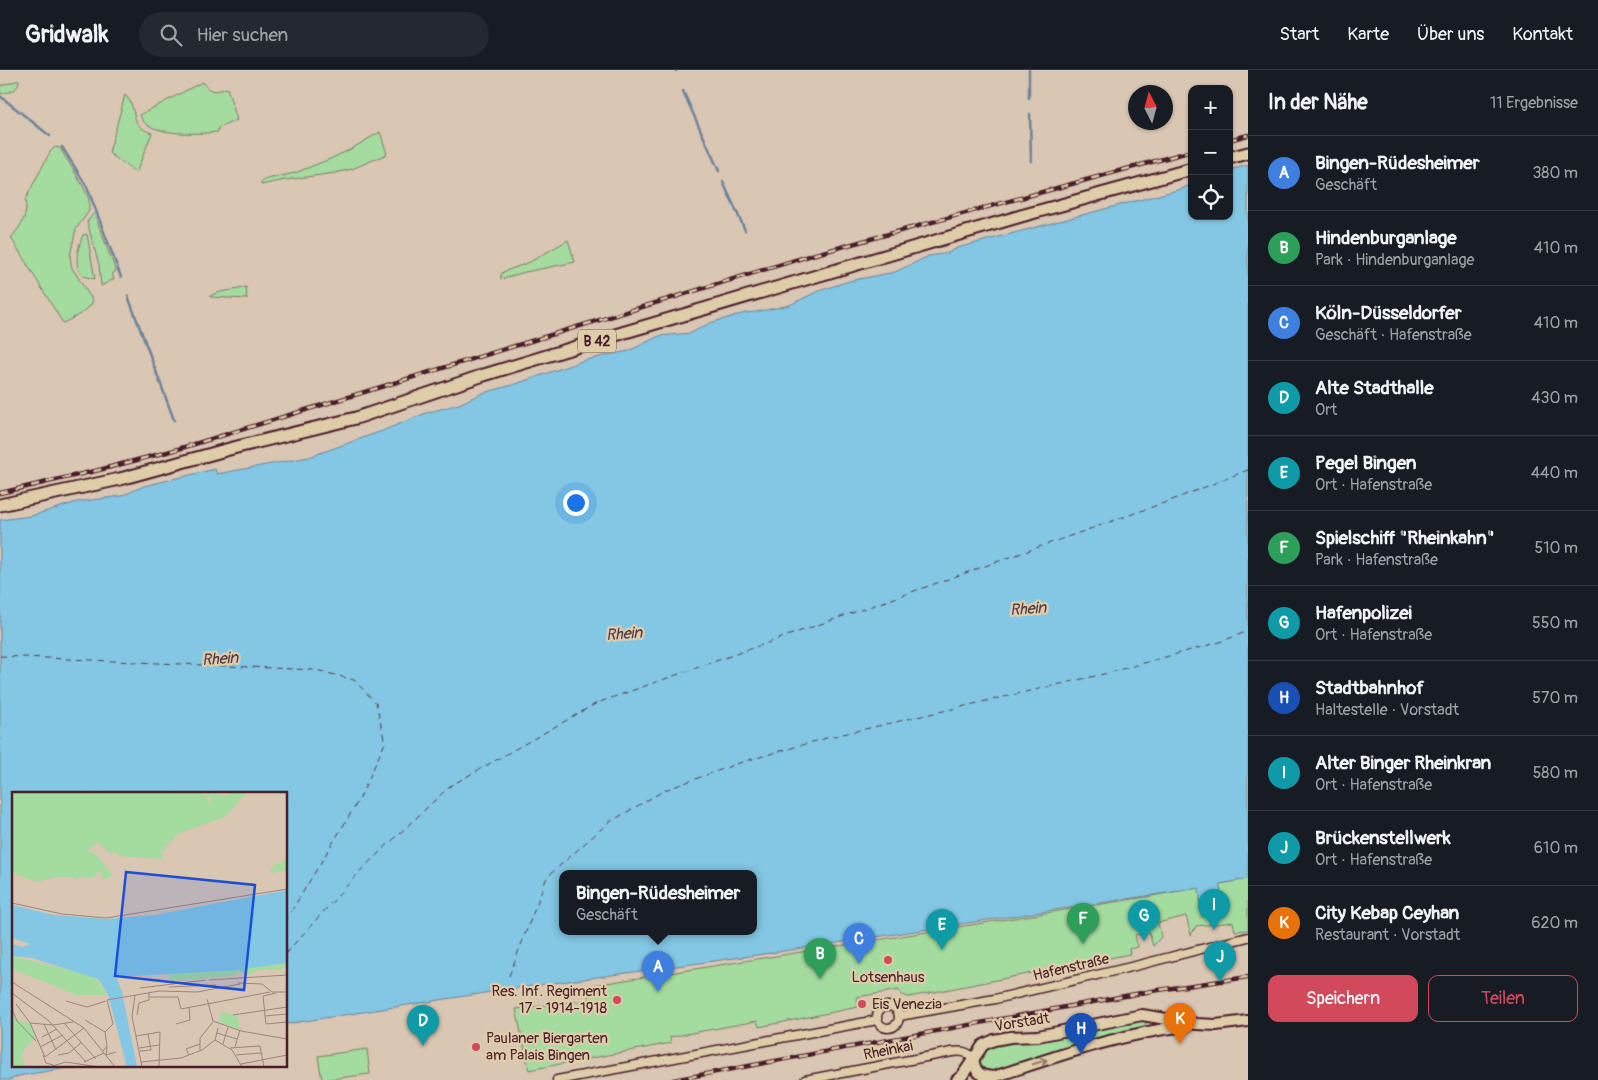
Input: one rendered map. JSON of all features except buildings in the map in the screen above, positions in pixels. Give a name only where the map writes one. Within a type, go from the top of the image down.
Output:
[{"type":"main road","points":[[1233,157],[1248,153]]},
{"type":"main road","name":"B 42","points":[[0,504],[120,479],[233,448],[356,418],[484,375],[604,339],[1020,216],[1188,170]]},
{"type":"main road","points":[[1142,1015],[1150,1024],[1147,1031]]},
{"type":"main road","name":"Vorstadt","points":[[958,1080],[983,1045],[994,1040],[1010,1037],[1038,1036],[1142,1015],[1197,1024],[1216,1025],[1248,1021]]},
{"type":"main road","name":"Vorstadt","points":[[989,1078],[1080,1048],[1147,1031],[1197,1024]]},
{"type":"main road","points":[[973,1058],[976,1071],[982,1076],[989,1078]]},
{"type":"street","name":"Hafenstraße","points":[[899,1016],[995,999],[1248,937]]},
{"type":"street","name":"Hafenstraße","points":[[887,1006],[894,1008],[899,1016],[897,1024],[892,1028],[881,1026],[877,1020],[878,1011],[887,1006]]},
{"type":"street","points":[[558,1080],[877,1020]]},
{"type":"street","name":"Rheinkai","points":[[805,1080],[952,1052],[962,1051],[973,1058]]},
{"type":"green space","points":[[19,80],[19,84],[15,89],[0,94],[0,86]]},
{"type":"green space","points":[[202,82],[213,91],[227,88],[237,120],[218,128],[218,132],[199,133],[163,131],[144,122],[140,115]]},
{"type":"green space","points":[[125,95],[132,106],[139,126],[152,133],[136,173],[109,153]]},
{"type":"green space","points":[[380,132],[387,154],[352,169],[261,185],[261,182],[267,179],[295,173],[330,159]]},
{"type":"green space","points":[[55,147],[60,148],[89,199],[89,211],[76,229],[70,256],[72,268],[93,301],[91,305],[76,317],[63,323],[11,238],[25,216],[25,200],[50,152]]},
{"type":"green space","points":[[94,213],[116,271],[112,274],[114,279],[101,286],[99,265],[87,222]]},
{"type":"green space","points":[[87,234],[95,279],[82,276],[77,261],[79,245],[83,235]]},
{"type":"green space","points":[[568,240],[575,262],[501,279],[503,272],[530,262]]},
{"type":"green space","points":[[246,287],[247,299],[210,297],[218,293]]},
{"type":"green space","points":[[1248,879],[1248,930],[1235,931],[1233,922],[1196,926],[1191,935],[1186,916],[1158,923],[1161,937],[1153,946],[1149,932],[1135,935],[1138,947],[1129,949],[1130,954],[909,997],[901,995],[899,990],[857,997],[858,1007],[759,1027],[757,1021],[670,1037],[671,1043],[529,1070],[516,1009],[589,1000],[588,986]]},
{"type":"green space","points":[[1140,1019],[1146,1023],[1144,1029],[1004,1070],[993,1071],[985,1069],[980,1063],[981,1052],[990,1044]]},
{"type":"green space","points":[[367,1049],[370,1074],[322,1080],[318,1056]]},
{"type":"water","name":"Rhein","points":[[1248,165],[1248,879],[1220,884],[1223,914],[1202,917],[1199,888],[757,955],[510,989],[288,1024],[288,792],[12,792],[12,1068],[67,1068],[18,1076],[10,1080],[0,1080],[0,520],[31,516],[77,502],[121,496],[144,486],[215,469],[217,474],[309,457],[426,413],[459,404],[483,393],[516,384],[582,361],[629,351],[659,336],[691,333],[710,323],[745,313],[790,305],[816,292],[849,281],[895,272],[929,256],[948,253],[957,248],[1188,186],[1188,220],[1233,220],[1233,169]]},
{"type":"waterway","points":[[1029,70],[1029,98]]},
{"type":"waterway","points":[[683,91],[719,171]]},
{"type":"waterway","points":[[0,96],[50,136]]},
{"type":"waterway","points":[[1030,114],[1031,161]]},
{"type":"waterway","points":[[62,147],[87,187],[121,277]]},
{"type":"waterway","points":[[723,182],[745,230]]},
{"type":"waterway","points":[[128,296],[174,420]]},
{"type":"ferry route","points":[[288,951],[364,867],[450,786],[597,703],[1172,500],[1248,470]]},
{"type":"ferry route","points":[[509,976],[547,877],[608,823],[665,790],[742,762],[830,737],[1104,674],[1220,642],[1248,631]]},
{"type":"ferry route","points":[[0,656],[316,670],[354,680],[376,703],[385,743],[360,798],[288,917]]},
{"type":"railway","points":[[1233,139],[1248,135]]},
{"type":"railway","points":[[0,493],[175,450],[812,255],[1188,152]]},
{"type":"railway","points":[[673,1080],[1152,991],[1248,977]]},
{"type":"place","name":"Alter Binger Rheinkran","points":[[1214,930]]},
{"type":"place","name":"Hafenpolizei","points":[[1144,941]]},
{"type":"place","name":"Spielschiff \"Rheinkahn\"","points":[[1083,944]]},
{"type":"place","name":"Pegel Bingen","points":[[942,950]]},
{"type":"place","name":"Lotsenhaus","points":[[888,960]]},
{"type":"place","name":"Köln-Düsseldorfer","points":[[859,964]]},
{"type":"place","name":"Hindenburganlage","points":[[820,979]]},
{"type":"place","name":"Brückenstellwerk","points":[[1220,982]]},
{"type":"place","name":"Bingen-Rüdesheimer","points":[[658,992]]},
{"type":"place","name":"Res. Inf. Regiment 17 - 1914-1918","points":[[617,1000]]},
{"type":"place","name":"Eis Venezia","points":[[862,1004]]},
{"type":"place","name":"City Kebap Ceyhan","points":[[1180,1044]]},
{"type":"place","name":"Alte Stadthalle","points":[[423,1046]]},
{"type":"place","name":"Paulaner Biergarten am Palais Bingen","points":[[476,1047]]},
{"type":"place","name":"Stadtbahnhof","points":[[1081,1054]]}]
